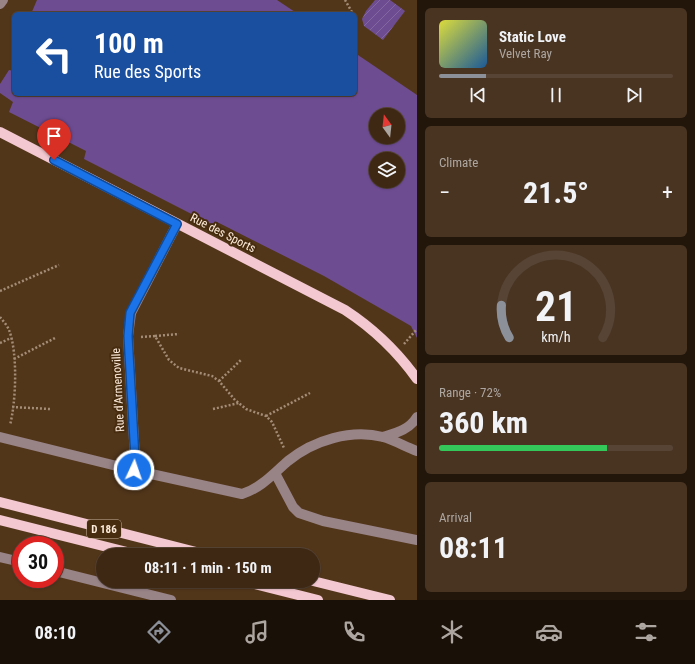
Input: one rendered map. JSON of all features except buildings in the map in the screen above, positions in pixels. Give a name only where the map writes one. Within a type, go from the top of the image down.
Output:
[{"type":"main road","name":"Rue des Sports","points":[[0,132],[345,310],[364,322],[389,344],[417,379]]},
{"type":"main road","name":"D 186","points":[[0,502],[181,548]]},
{"type":"main road","name":"D 186","points":[[0,520],[111,548]]},
{"type":"main road","points":[[320,583],[390,600]]},
{"type":"main road","points":[[271,588],[318,600]]},
{"type":"street","points":[[0,4],[2,0]]},
{"type":"street","name":"Rue d'Armenoville","points":[[134,470],[135,458],[128,336],[130,313],[177,224]]},
{"type":"street","points":[[3,438],[134,470],[242,494],[256,488],[290,460],[310,447],[338,436],[383,437],[400,432],[413,423],[417,417]]},
{"type":"street","points":[[383,437],[417,451]]},
{"type":"street","points":[[275,473],[293,507],[298,513],[323,521],[417,540]]},
{"type":"street","points":[[0,557],[12,560]]},
{"type":"street","points":[[64,573],[171,600]]},
{"type":"path","points":[[345,0],[352,12]]},
{"type":"path","points":[[0,291],[59,265]]},
{"type":"path","points":[[0,317],[9,328],[15,377],[12,407],[3,438]]},
{"type":"path","points":[[396,352],[417,329]]},
{"type":"path","points":[[128,336],[179,334]]},
{"type":"path","points":[[155,336],[168,360],[179,368],[212,376],[219,381],[246,409],[266,416],[272,422],[290,460]]},
{"type":"path","points":[[0,343],[11,338]]},
{"type":"path","points":[[14,360],[55,338]]},
{"type":"path","points":[[219,381],[242,359]]},
{"type":"path","points":[[266,416],[310,393]]},
{"type":"path","points":[[213,409],[239,403]]},
{"type":"path","points":[[12,407],[50,409]]},
{"type":"shaded area","points":[[37,0],[277,0],[295,12],[32,12]]},
{"type":"shaded area","points":[[375,0],[390,0],[405,11],[383,40],[364,26],[362,19],[366,11]]},
{"type":"shaded area","points":[[357,54],[417,95],[417,338],[411,326],[324,276],[217,222],[213,225],[84,159],[86,151],[9,112],[13,102],[0,93],[0,84],[9,70],[12,71],[12,96],[357,96]]},
{"type":"route","points":[[54,160],[177,224],[130,313],[128,336],[135,458],[134,470]]}]
